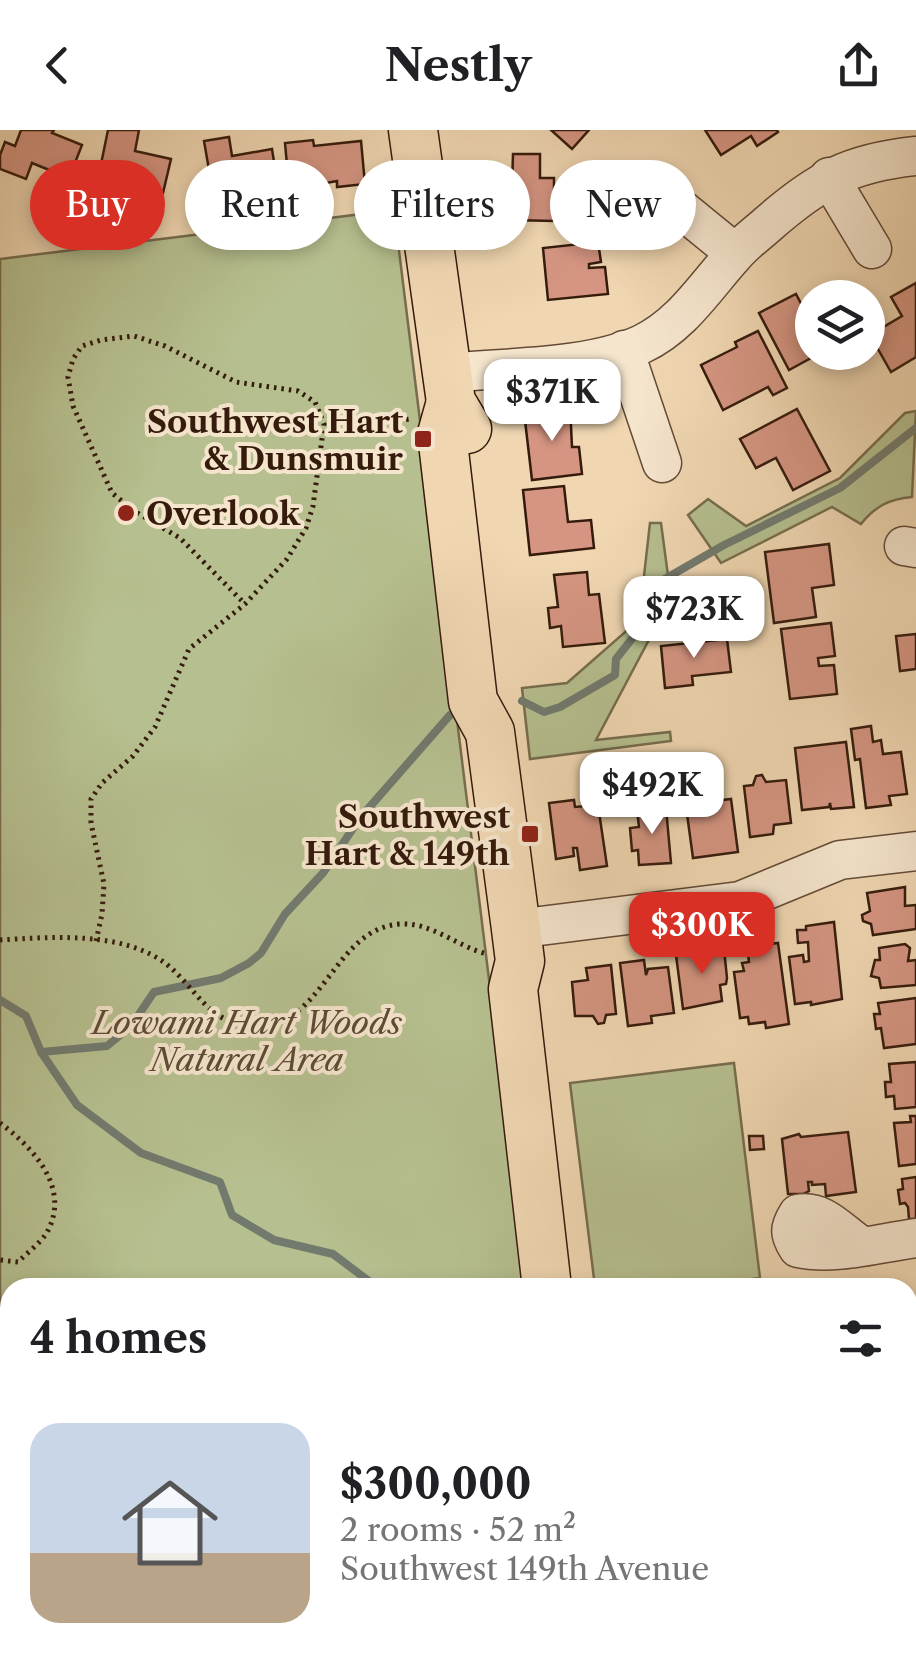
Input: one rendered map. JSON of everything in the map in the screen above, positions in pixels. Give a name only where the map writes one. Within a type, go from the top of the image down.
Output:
[{"type":"main road","points":[[412,130],[448,397],[467,428],[500,699],[490,732],[518,945],[512,990],[560,1278]]},
{"type":"street","points":[[448,397],[640,344],[676,321],[735,253],[798,198],[829,178],[865,164],[916,156]]},
{"type":"street","points":[[829,178],[872,249]]},
{"type":"street","points":[[696,221],[735,253]]},
{"type":"street","points":[[624,350],[662,464]]},
{"type":"street","points":[[518,945],[740,901],[840,860],[916,851]]},
{"type":"street","points":[[860,1246],[916,1238]]},
{"type":"path","points":[[96,941],[104,884],[91,823],[91,799],[155,727],[189,649],[245,604],[288,559],[306,528],[313,506],[324,418],[315,402],[284,386],[236,382],[165,346],[134,336],[82,346],[72,359],[68,377],[73,406],[112,493],[180,538],[245,604]]},
{"type":"path","points":[[354,426],[448,397]]},
{"type":"path","points":[[0,940],[96,941],[144,952],[162,961],[224,1020],[250,1026],[274,1024],[293,1015],[312,999],[357,942],[383,927],[403,924],[435,932],[472,950],[518,945]]},
{"type":"path","points":[[0,1123],[21,1138],[49,1176],[58,1203],[45,1235],[18,1262],[0,1260]]},
{"type":"green space","name":"Lowami Hart Woods Natural Area","points":[[354,215],[354,250],[399,250],[526,1278],[0,1278],[0,259],[72,250],[165,250],[165,238],[185,236],[185,250],[334,250],[334,217]]},
{"type":"green space","points":[[916,411],[912,497],[884,504],[861,524],[832,507],[721,563],[688,515],[708,499],[746,526],[840,478],[905,413]]},
{"type":"green space","points":[[650,523],[661,523],[671,598],[596,740],[670,732],[671,741],[530,759],[522,688],[567,683],[639,620]]},
{"type":"green space","points":[[734,1063],[760,1278],[594,1278],[570,1083]]},
{"type":"building","points":[[21,130],[54,130],[52,133],[82,145],[76,160],[30,160],[26,179],[0,169],[5,142],[15,146]]},
{"type":"building","points":[[108,130],[139,130],[135,151],[171,159],[165,184],[165,160],[102,160]]},
{"type":"building","points":[[551,130],[589,130],[572,149]]},
{"type":"building","points":[[705,130],[778,132],[757,146],[751,136],[721,155]]},
{"type":"building","points":[[229,137],[232,156],[272,149],[274,160],[207,160],[204,141]]},
{"type":"building","points":[[313,140],[314,146],[361,141],[363,160],[354,160],[354,185],[337,187],[334,160],[287,160],[285,143]]},
{"type":"building","points":[[513,154],[540,154],[540,178],[550,178],[550,221],[530,220],[530,160],[513,160]]},
{"type":"building","points":[[543,248],[599,250],[601,262],[589,264],[589,268],[605,267],[608,294],[548,300]]},
{"type":"building","points":[[916,283],[916,357],[891,372],[885,361],[885,326],[902,316],[891,297]]},
{"type":"building","points":[[795,295],[795,367],[789,370],[759,313]]},
{"type":"building","points":[[758,331],[787,388],[773,395],[768,387],[723,410],[701,365]]},
{"type":"building","points":[[570,405],[572,447],[579,447],[582,474],[532,480],[524,412]]},
{"type":"building","points":[[797,409],[830,471],[793,490],[776,458],[756,468],[740,439]]},
{"type":"building","points":[[564,486],[568,522],[591,520],[594,548],[530,555],[523,490]]},
{"type":"building","points":[[829,544],[834,585],[812,588],[816,617],[774,623],[765,552]]},
{"type":"building","points":[[587,572],[589,595],[599,594],[605,643],[563,647],[561,626],[550,628],[548,608],[558,607],[554,575]]},
{"type":"building","points":[[831,623],[835,656],[818,658],[819,666],[834,665],[837,694],[790,699],[781,629]]},
{"type":"building","points":[[916,634],[916,669],[900,671],[896,636]]},
{"type":"building","points":[[727,639],[731,672],[692,676],[693,685],[665,688],[661,646]]},
{"type":"building","points":[[871,726],[873,742],[881,740],[883,754],[901,752],[907,794],[889,796],[891,805],[866,808],[860,759],[855,760],[851,729]]},
{"type":"building","points":[[846,742],[854,807],[831,809],[830,803],[829,807],[802,810],[795,748]]},
{"type":"building","points":[[762,775],[766,782],[786,780],[791,823],[774,825],[773,834],[750,837],[744,786],[753,785],[756,776]]},
{"type":"building","points":[[731,799],[738,852],[693,858],[687,814],[698,813],[697,803]]},
{"type":"building","points":[[574,800],[575,807],[598,805],[607,866],[580,870],[577,848],[573,848],[574,856],[556,859],[549,803]]},
{"type":"building","points":[[666,808],[671,863],[639,865],[638,850],[632,851],[630,828],[639,827],[637,810]]},
{"type":"building","points":[[905,887],[905,906],[916,905],[916,929],[873,935],[871,924],[863,921],[862,915],[870,911],[867,893]]},
{"type":"building","points":[[834,922],[842,999],[795,1004],[789,957],[803,955],[804,962],[809,961],[808,942],[798,943],[797,930]]},
{"type":"building","points":[[778,943],[789,1024],[766,1028],[765,1022],[749,1024],[748,1017],[740,1018],[734,972],[744,971],[742,963],[749,962],[747,947]]},
{"type":"building","points":[[905,944],[910,948],[908,961],[916,960],[916,985],[881,988],[879,978],[871,976],[875,960],[880,960],[879,948]]},
{"type":"building","points":[[724,949],[727,978],[726,984],[720,985],[722,1001],[683,1009],[676,955]]},
{"type":"building","points":[[644,960],[646,975],[648,969],[668,967],[674,1013],[651,1016],[652,1023],[628,1026],[620,963]]},
{"type":"building","points":[[611,965],[616,1014],[606,1015],[604,1023],[598,1024],[593,1016],[575,1016],[572,982],[588,980],[586,968]]},
{"type":"building","points":[[916,998],[916,1044],[884,1048],[874,1014],[880,1014],[878,1003]]},
{"type":"building","points":[[916,1062],[916,1107],[895,1109],[894,1096],[886,1097],[885,1082],[891,1082],[889,1064]]},
{"type":"building","points":[[910,1116],[916,1116],[916,1164],[899,1166],[894,1123],[911,1122]]},
{"type":"building","points":[[848,1132],[856,1192],[826,1196],[825,1184],[808,1182],[809,1191],[788,1194],[782,1139],[799,1134],[801,1137]]},
{"type":"building","points":[[749,1136],[763,1136],[764,1149],[750,1150]]},
{"type":"building","points":[[916,1177],[916,1219],[909,1219],[908,1207],[900,1204],[898,1190],[903,1189],[902,1179]]},
{"type":"waterway","points":[[522,701],[544,712],[615,675],[616,659],[660,603],[663,580],[840,488],[916,428]]},
{"type":"waterway","points":[[41,1052],[107,1046],[131,1026],[154,992],[221,978],[249,963],[261,953],[285,914],[323,873],[360,818],[450,715]]},
{"type":"waterway","points":[[0,1000],[26,1016],[41,1052],[77,1105],[141,1153],[220,1182],[232,1215],[274,1240],[333,1254],[365,1278]]},
{"type":"place","name":"Southwest Hart & Dunsmuir","points":[[423,439]]},
{"type":"place","name":"Overlook","points":[[126,513]]},
{"type":"place","name":"Southwest Hart & 149th","points":[[530,834]]}]
